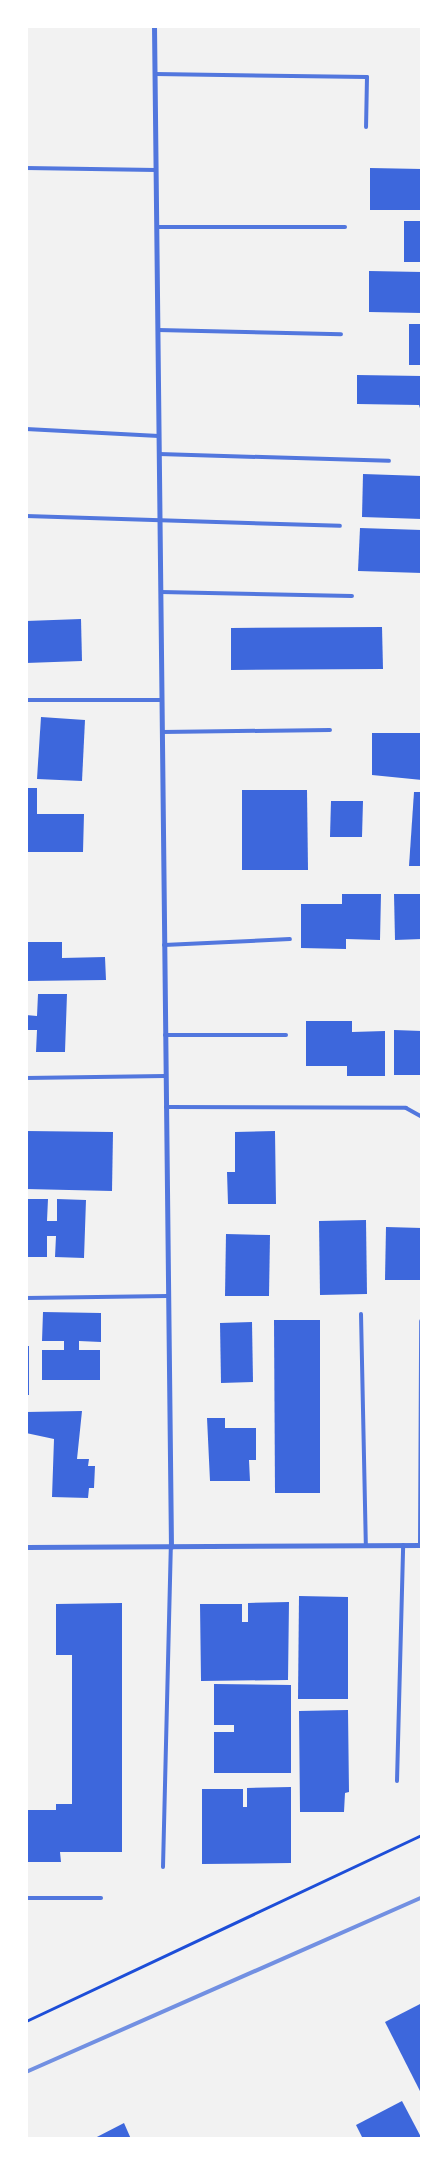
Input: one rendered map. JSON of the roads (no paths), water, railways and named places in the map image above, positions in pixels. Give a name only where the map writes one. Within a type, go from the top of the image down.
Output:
[{"type":"street","points":[[154,26],[171,1547]]},
{"type":"street","points":[[26,1547],[421,1545]]},
{"type":"lane","points":[[155,74],[367,77],[366,127]]},
{"type":"lane","points":[[26,168],[156,170]]},
{"type":"lane","points":[[157,228],[344,227]]},
{"type":"lane","points":[[158,330],[341,334]]},
{"type":"lane","points":[[26,429],[159,436]]},
{"type":"lane","points":[[159,454],[389,461]]},
{"type":"lane","points":[[26,516],[160,518],[340,526]]},
{"type":"lane","points":[[160,592],[352,596]]},
{"type":"lane","points":[[26,700],[162,700]]},
{"type":"lane","points":[[162,732],[330,730]]},
{"type":"lane","points":[[164,945],[290,939]]},
{"type":"lane","points":[[165,1036],[286,1035]]},
{"type":"lane","points":[[26,1078],[166,1076]]},
{"type":"lane","points":[[166,1107],[406,1108],[422,1117]]},
{"type":"lane","points":[[26,1298],[168,1296]]},
{"type":"lane","points":[[361,1314],[366,1546]]},
{"type":"lane","points":[[421,1321],[421,1545]]},
{"type":"lane","points":[[397,1781],[402,1545]]},
{"type":"lane","points":[[163,1867],[171,1547]]},
{"type":"lane","points":[[26,1898],[101,1898]]},
{"type":"railway","points":[[26,2072],[422,1897]]}]
